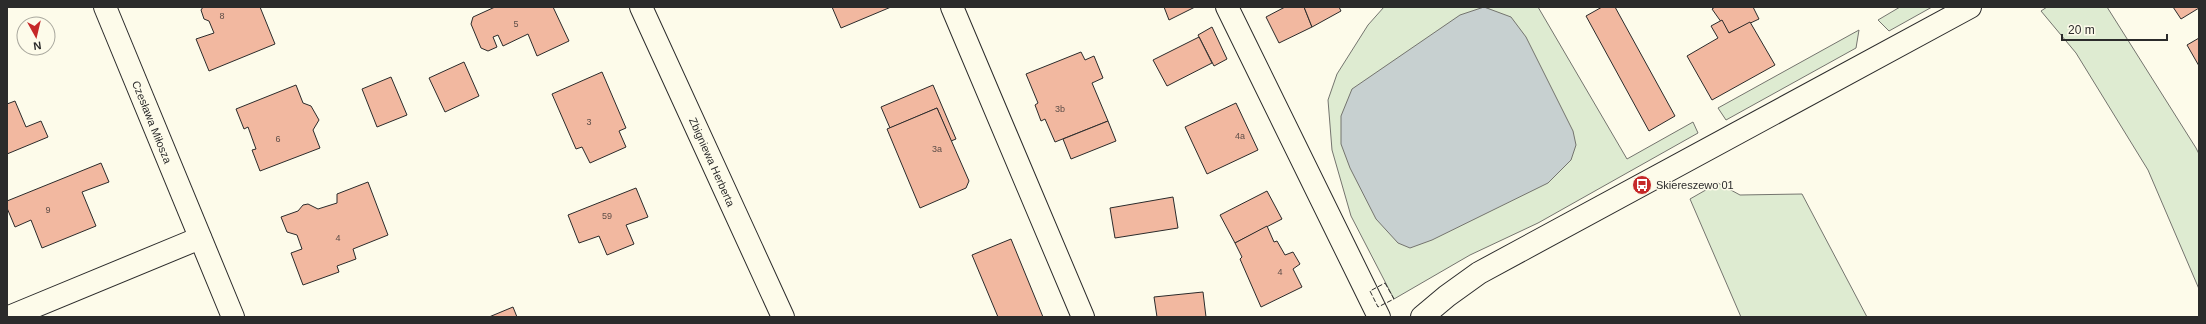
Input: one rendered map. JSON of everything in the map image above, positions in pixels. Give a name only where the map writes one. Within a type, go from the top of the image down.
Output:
[{"type":"street","name":"Czesława Miłosza","points":[[105,7],[233,317]]},
{"type":"street","name":"Zbigniewa Herberta","points":[[641,7],[782,317]]},
{"type":"street","points":[[952,7],[1083,317]]},
{"type":"street","points":[[1227,7],[1379,317]]},
{"type":"street","points":[[1422,317],[1447,296],[1479,273],[1970,7]]},
{"type":"street","points":[[9,317],[200,238]]},
{"type":"green space","points":[[1384,7],[1538,7],[1627,159],[1693,122],[1698,133],[1538,223],[1470,255],[1394,299],[1351,216],[1332,150],[1328,100],[1337,74],[1368,25]]},
{"type":"green space","points":[[1900,7],[1932,7],[1889,31],[1878,20]]},
{"type":"green space","points":[[2047,7],[2107,7],[2196,148],[2199,154],[2199,289],[2148,170],[2076,53],[2041,11]]},
{"type":"green space","points":[[1859,30],[1856,48],[1726,120],[1718,108]]},
{"type":"green space","points":[[1718,183],[1740,195],[1802,194],[1867,317],[1741,317],[1690,199]]},
{"type":"shaded area","points":[[1484,7],[1511,17],[1526,37],[1573,131],[1576,145],[1571,160],[1548,183],[1432,240],[1410,248],[1398,243],[1376,219],[1350,168],[1341,144],[1341,116],[1352,89],[1460,15]]},
{"type":"building","points":[[203,7],[260,7],[275,44],[209,71],[196,39],[214,33],[209,21],[204,19],[201,10]]},
{"type":"building","points":[[495,7],[553,7],[569,41],[537,56],[528,34],[503,46],[498,35],[493,37],[497,47],[488,51],[481,48],[471,24],[473,17]]},
{"type":"building","points":[[832,7],[891,7],[841,28]]},
{"type":"building","points":[[1164,7],[1195,7],[1169,20]]},
{"type":"building","points":[[1285,7],[1304,7],[1312,27],[1279,43],[1266,17]]},
{"type":"building","points":[[1304,7],[1339,7],[1341,11],[1312,27]]},
{"type":"building","points":[[1602,7],[1615,7],[1675,116],[1649,131],[1586,16]]},
{"type":"building","points":[[1715,7],[1753,7],[1759,19],[1729,33],[1712,9]]},
{"type":"building","points":[[2173,7],[2199,7],[2199,8],[2181,19]]},
{"type":"building","points":[[1722,20],[1729,33],[1750,22],[1775,65],[1712,100],[1687,56],[1718,38],[1711,26]]},
{"type":"building","points":[[1212,27],[1227,59],[1214,66],[1198,35]]},
{"type":"building","points":[[1199,37],[1212,63],[1167,86],[1153,60]]},
{"type":"building","points":[[2199,38],[2199,66],[2187,45]]},
{"type":"building","points":[[1081,52],[1085,60],[1094,56],[1103,78],[1092,83],[1108,121],[1055,142],[1045,119],[1041,121],[1035,105],[1038,103],[1026,74]]},
{"type":"building","points":[[464,62],[479,96],[445,112],[429,78]]},
{"type":"building","points":[[602,72],[626,128],[619,131],[626,147],[590,163],[582,147],[576,149],[552,94]]},
{"type":"building","points":[[391,77],[407,115],[377,127],[362,89]]},
{"type":"building","points":[[296,85],[303,103],[311,106],[319,120],[313,130],[320,148],[260,171],[252,150],[256,149],[248,127],[244,129],[236,109]]},
{"type":"building","points":[[933,85],[956,139],[951,141],[937,108],[890,128],[881,107]]},
{"type":"building","points":[[15,101],[26,127],[41,121],[48,137],[7,154],[7,104]]},
{"type":"building","points":[[1236,103],[1258,150],[1207,174],[1185,127]]},
{"type":"building","points":[[937,108],[969,181],[966,188],[920,208],[887,129]]},
{"type":"building","points":[[1108,121],[1116,141],[1071,159],[1063,139]]},
{"type":"building","points":[[101,163],[109,182],[82,192],[96,226],[42,248],[31,220],[15,227],[7,208],[7,201]]},
{"type":"building","points":[[368,182],[388,235],[353,249],[356,259],[337,266],[339,272],[303,285],[291,253],[302,249],[297,235],[287,232],[281,217],[298,211],[303,205],[308,204],[318,209],[337,203],[337,194]]},
{"type":"building","points":[[636,188],[648,217],[626,225],[634,244],[607,255],[599,236],[579,243],[568,215]]},
{"type":"building","points":[[1267,191],[1282,219],[1235,243],[1220,215]]},
{"type":"building","points":[[1173,197],[1178,228],[1115,238],[1110,208]]},
{"type":"building","points":[[1267,226],[1274,242],[1277,241],[1285,255],[1293,252],[1300,264],[1293,269],[1302,287],[1261,307],[1240,259],[1242,257],[1235,243]]},
{"type":"building","points":[[1011,239],[1043,317],[998,317],[972,255]]},
{"type":"building","points":[[1203,292],[1206,317],[1157,317],[1154,297]]},
{"type":"building","points":[[513,307],[517,317],[489,317]]},
{"type":"fence","points":[[1385,283],[1394,299],[1378,307],[1370,291],[1385,283]]},
{"type":"place","name":"Skiereszewo 01","points":[[1642,185]]}]
